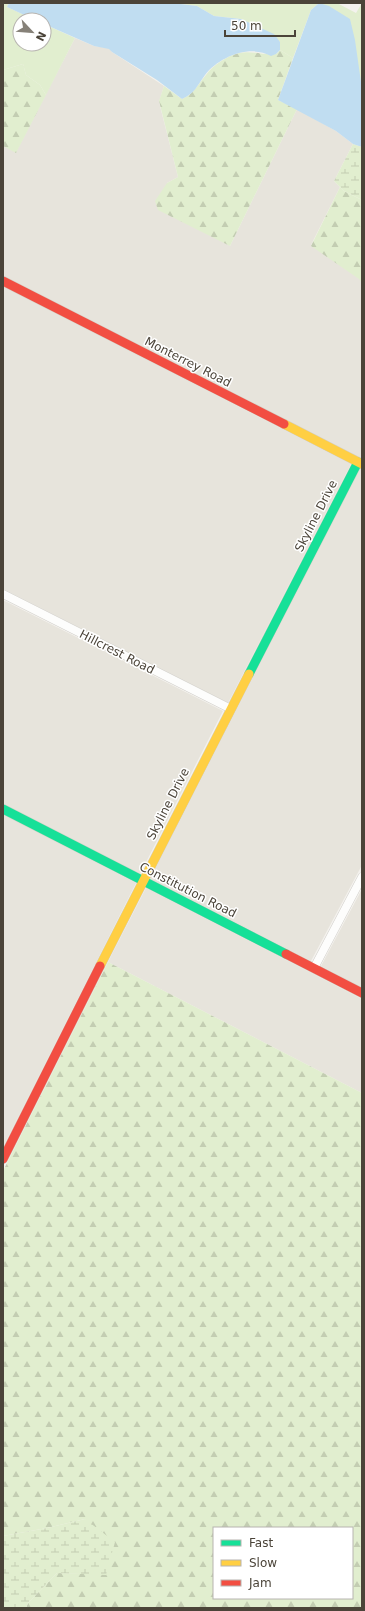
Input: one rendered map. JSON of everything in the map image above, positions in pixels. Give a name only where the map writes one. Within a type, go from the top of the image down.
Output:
[{"type":"street","name":"Monterrey Road","points":[[3,281],[360,463]]},
{"type":"street","name":"Skyline Drive","points":[[3,1159],[230,709],[360,463]]},
{"type":"street","name":"Hillcrest Road","points":[[3,594],[230,709]]},
{"type":"street","name":"Constitution Road","points":[[3,809],[362,993]]},
{"type":"street","points":[[314,968],[362,877]]},
{"type":"shaded area","points":[[75,38],[94,46],[109,48],[112,52],[164,86],[159,102],[178,177],[167,183],[230,246],[297,109],[336,131],[353,144],[334,181],[340,187],[311,245],[360,279],[362,283],[362,459],[3,276],[3,146],[16,152]]},
{"type":"shaded area","points":[[3,286],[351,464],[228,703],[3,589]]},
{"type":"shaded area","points":[[360,468],[362,469],[362,865],[311,961],[150,879]]},
{"type":"shaded area","points":[[3,600],[223,711],[140,874],[3,804]]},
{"type":"shaded area","points":[[3,814],[136,883],[3,1147]]},
{"type":"shaded area","points":[[146,888],[362,999],[362,1093],[108,962]]},
{"type":"shaded area","points":[[362,889],[362,988],[321,966]]},
{"type":"green space","points":[[3,3],[9,3],[7,7],[18,12],[12,12],[12,52],[52,52],[52,28],[75,38],[46,95],[40,85],[26,75],[23,64],[3,70]]},
{"type":"green space","points":[[173,3],[319,3],[311,10],[293,58],[280,50],[280,42],[241,19],[214,16],[197,6]]},
{"type":"green space","points":[[321,3],[337,3],[356,13],[362,3],[362,89]]},
{"type":"green space","points":[[280,50],[293,58],[278,100],[297,109],[230,246],[158,210],[155,201],[167,183],[178,177],[159,101],[164,86],[182,99],[186,97],[193,91],[212,68],[230,56],[244,52],[276,54]]},
{"type":"green space","points":[[23,64],[26,75],[40,85],[46,95],[16,153],[3,146],[3,70]]},
{"type":"green space","points":[[353,144],[362,147],[362,200],[344,191],[334,181]]},
{"type":"green space","points":[[340,187],[344,191],[362,200],[362,283],[359,279],[311,246]]},
{"type":"green space","points":[[108,962],[362,1093],[362,1608],[26,1608],[28,1603],[57,1573],[106,1574],[85,1519],[3,1536],[3,1171]]},
{"type":"green space","points":[[85,1519],[115,1542],[106,1575],[57,1573],[28,1603],[26,1608],[3,1608],[3,1536]]},
{"type":"water","points":[[9,3],[173,3],[197,6],[214,16],[241,19],[274,34],[280,42],[280,50],[271,56],[254,51],[235,54],[226,58],[205,75],[193,92],[182,99],[157,80],[109,49],[94,46],[52,28],[52,12],[18,12],[7,7]]},
{"type":"water","points":[[319,3],[329,6],[350,19],[355,40],[362,89],[362,147],[353,144],[336,131],[278,100],[311,10]]},
{"type":"traffic: fast","points":[[249,674],[358,462]]},
{"type":"traffic: fast","points":[[3,809],[286,954]]},
{"type":"traffic: slow","points":[[284,424],[362,464]]},
{"type":"traffic: slow","points":[[100,966],[249,674]]},
{"type":"traffic: jam","points":[[3,281],[284,424]]},
{"type":"traffic: jam","points":[[286,954],[362,993]]},
{"type":"traffic: jam","points":[[3,1159],[100,966]]}]
